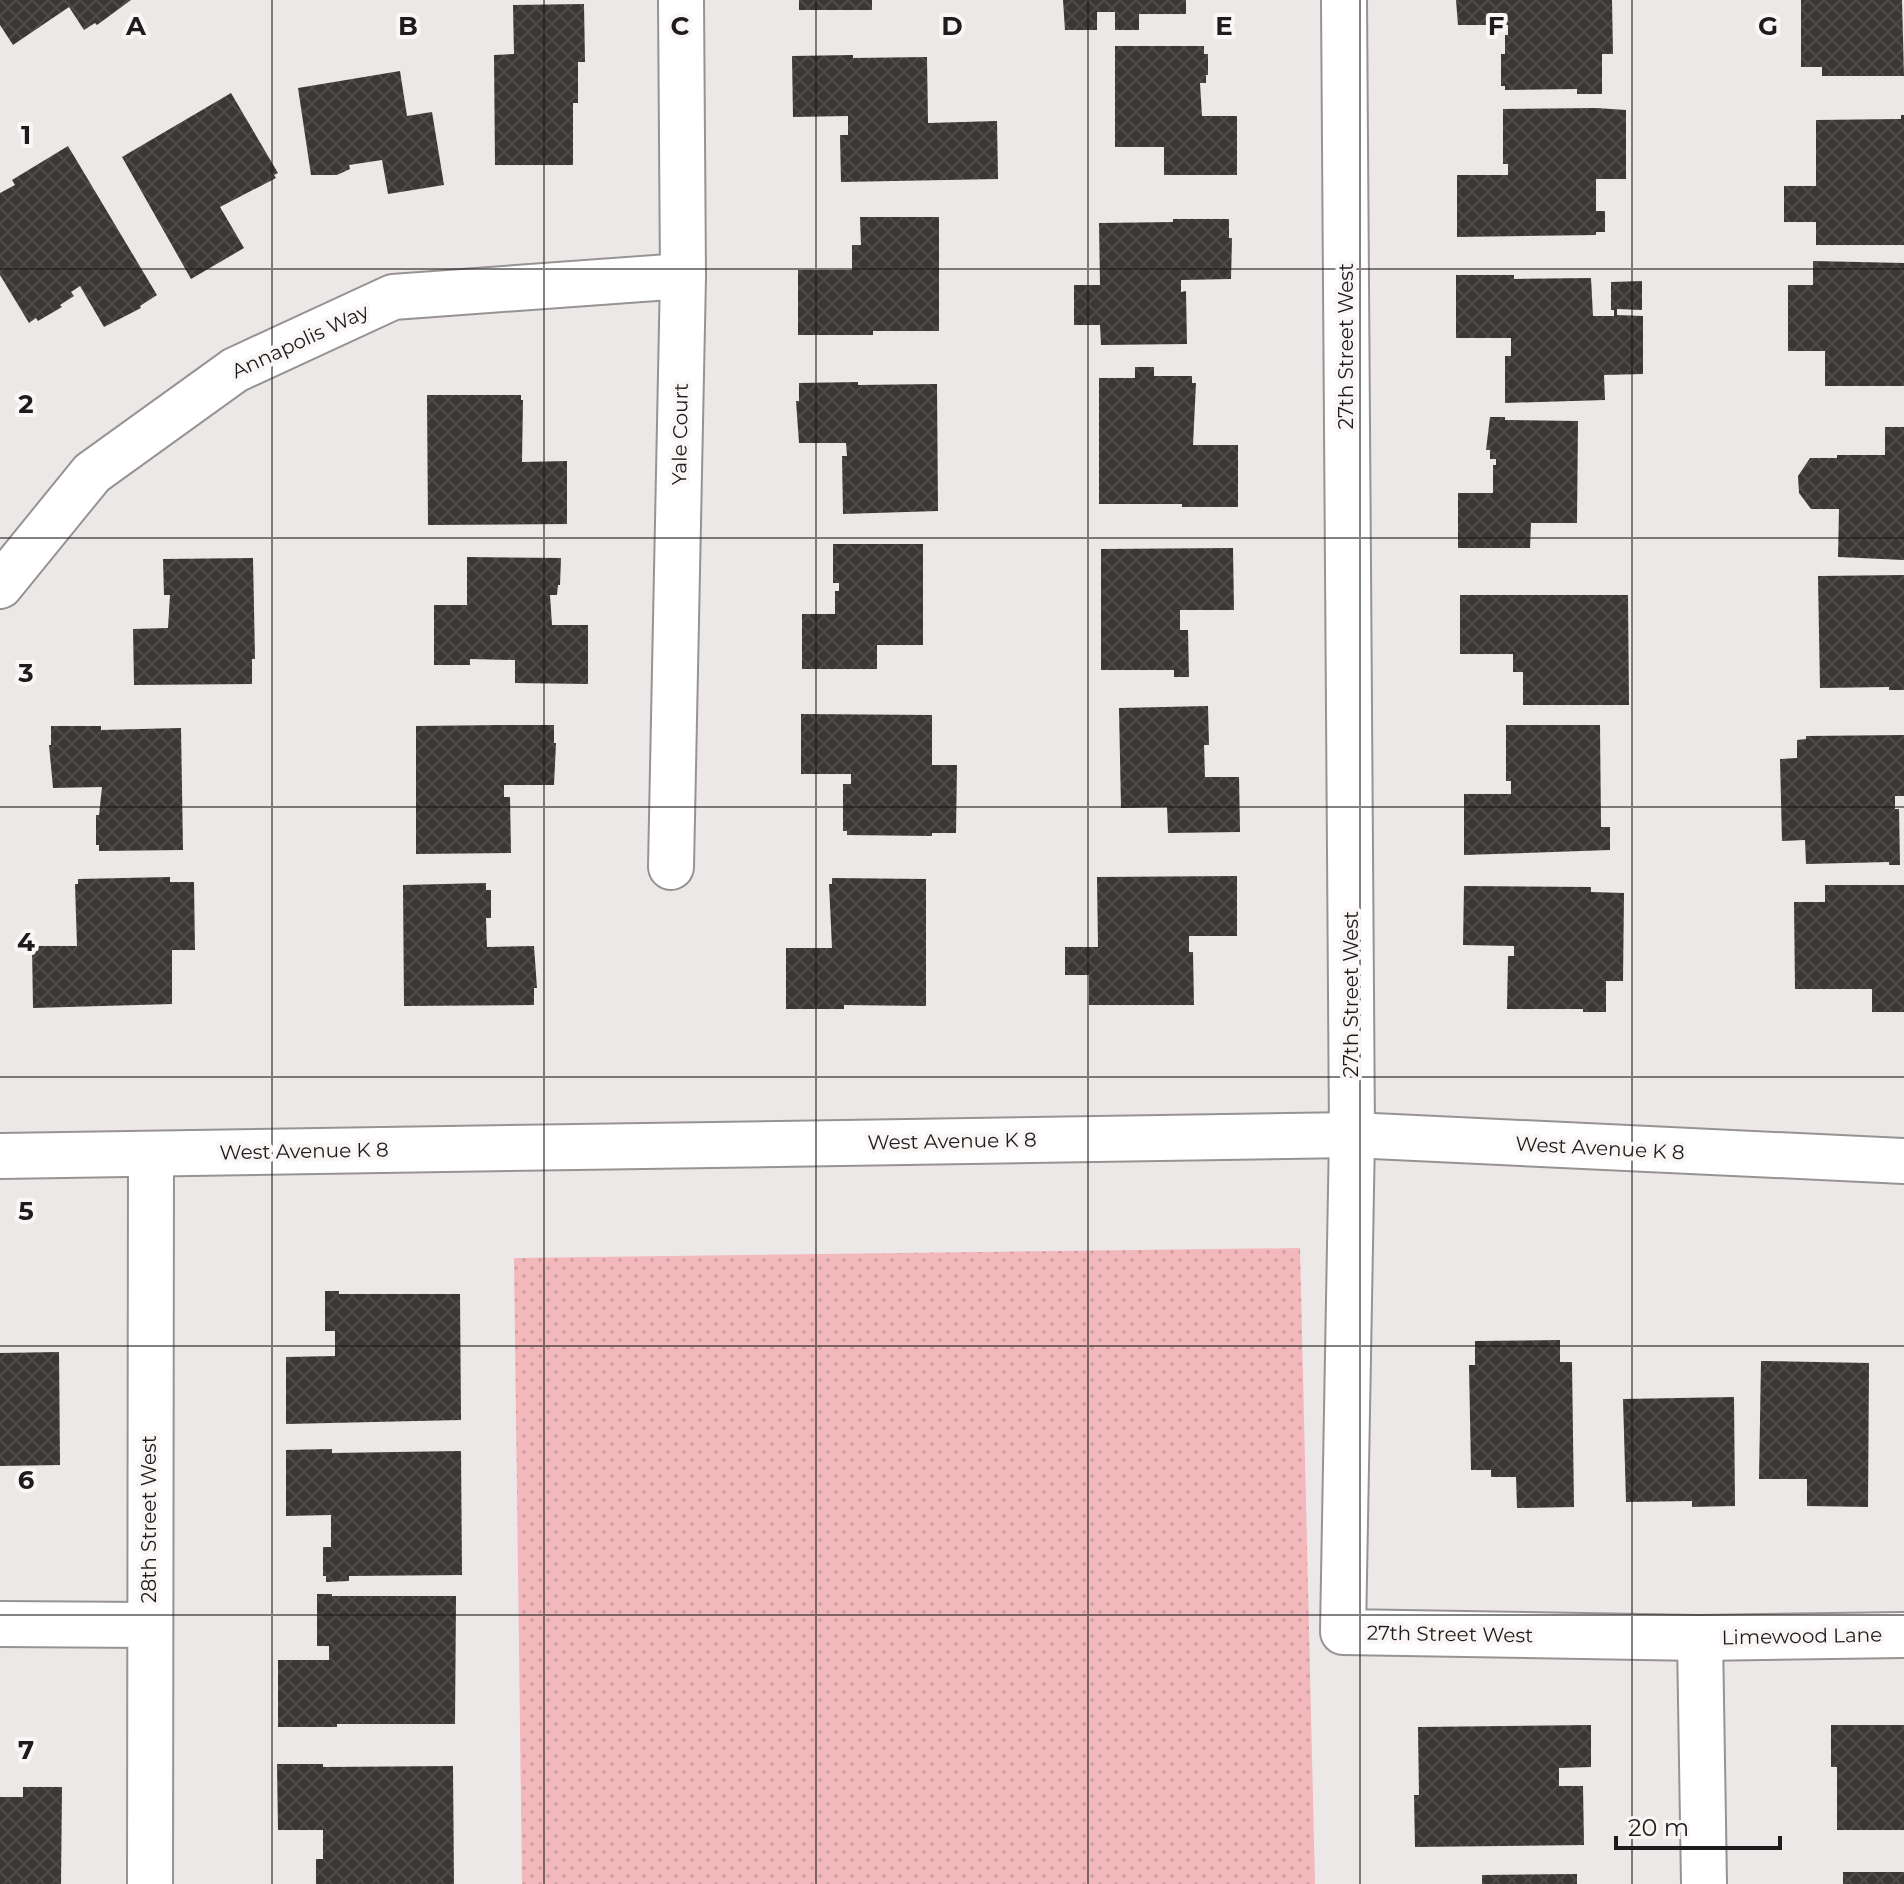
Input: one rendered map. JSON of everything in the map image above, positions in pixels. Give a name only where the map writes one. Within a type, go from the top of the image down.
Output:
[{"type":"street","name":"Yale Court","points":[[671,867],[683,276],[681,0]]},
{"type":"street","name":"27th Street West","points":[[1344,0],[1352,1135],[1343,1632],[1700,1638]]},
{"type":"street","name":"Annapolis Way","points":[[0,586],[92,473],[235,370],[393,297],[683,276]]},
{"type":"street","name":"West Avenue K 8","points":[[0,1156],[1352,1135],[1904,1161]]},
{"type":"street","name":"28th Street West","points":[[150,1884],[151,1154]]},
{"type":"street","points":[[0,1624],[148,1625]]},
{"type":"street","name":"Limewood Lane","points":[[1700,1638],[1904,1635]]},
{"type":"street","points":[[1700,1638],[1704,1884]]},
{"type":"shaded area","points":[[1300,1248],[1315,1884],[522,1884],[514,1258]]},
{"type":"building","points":[[0,0],[131,0],[97,25],[95,23],[84,30],[69,7],[13,45],[0,25]]},
{"type":"building","points":[[799,0],[872,0],[872,10],[799,10]]},
{"type":"building","points":[[1063,0],[1186,0],[1186,14],[1139,14],[1139,30],[1115,30],[1115,12],[1097,12],[1097,30],[1065,30]]},
{"type":"building","points":[[1456,0],[1612,0],[1613,54],[1602,54],[1602,94],[1577,94],[1577,89],[1505,90],[1505,86],[1501,86],[1501,54],[1505,54],[1508,25],[1458,25]]},
{"type":"building","points":[[1801,0],[1902,0],[1904,76],[1822,76],[1822,67],[1801,67]]},
{"type":"building","points":[[584,4],[585,62],[578,62],[578,103],[573,103],[573,165],[495,165],[494,55],[514,54],[513,5]]},
{"type":"building","points":[[1115,46],[1204,46],[1204,54],[1208,54],[1208,75],[1206,83],[1200,83],[1202,116],[1237,116],[1237,175],[1164,175],[1164,147],[1115,147]]},
{"type":"building","points":[[853,55],[853,58],[927,57],[928,123],[997,121],[998,179],[841,182],[840,135],[848,135],[848,116],[793,117],[792,56]]},
{"type":"building","points":[[400,71],[407,116],[432,112],[444,185],[388,194],[382,160],[349,165],[350,169],[337,175],[311,175],[298,88]]},
{"type":"building","points":[[231,93],[278,173],[274,175],[276,178],[220,207],[244,248],[191,279],[122,157]]},
{"type":"building","points":[[1503,109],[1626,110],[1626,179],[1596,179],[1596,211],[1605,211],[1605,232],[1596,232],[1596,235],[1457,237],[1457,175],[1508,175],[1508,164],[1503,164]]},
{"type":"building","points":[[1904,115],[1904,245],[1816,245],[1816,222],[1784,222],[1784,186],[1816,186],[1816,120],[1901,119]]},
{"type":"building","points":[[68,146],[157,295],[141,308],[104,327],[80,286],[71,292],[74,296],[60,305],[62,307],[29,323],[0,275],[0,193],[15,185],[12,180]]},
{"type":"building","points":[[860,217],[939,217],[939,331],[798,335],[798,270],[852,270],[852,245],[861,245]]},
{"type":"building","points":[[1173,219],[1229,219],[1231,279],[1181,280],[1181,292],[1186,291],[1187,344],[1101,345],[1100,325],[1074,325],[1074,285],[1100,285],[1099,223],[1173,222]]},
{"type":"building","points":[[1813,261],[1904,263],[1904,386],[1825,386],[1825,351],[1788,351],[1788,285],[1813,285]]},
{"type":"building","points":[[1456,275],[1514,275],[1514,279],[1591,278],[1593,316],[1614,316],[1614,310],[1611,310],[1611,282],[1642,281],[1642,310],[1617,309],[1617,315],[1643,316],[1643,374],[1604,375],[1605,400],[1505,403],[1505,356],[1511,356],[1511,338],[1456,338]]},
{"type":"building","points":[[1135,367],[1154,367],[1154,376],[1192,376],[1192,383],[1196,383],[1193,445],[1238,445],[1238,507],[1099,504],[1099,378],[1135,378]]},
{"type":"building","points":[[858,382],[858,385],[937,384],[938,511],[843,514],[842,456],[847,456],[846,443],[799,443],[796,401],[799,401],[799,383]]},
{"type":"building","points":[[427,395],[521,395],[522,462],[567,461],[567,524],[428,525]]},
{"type":"building","points":[[1490,417],[1578,421],[1577,523],[1531,523],[1530,548],[1458,548],[1458,493],[1493,493],[1493,465],[1496,465],[1496,459],[1490,459],[1490,450],[1486,450]]},
{"type":"building","points":[[1885,427],[1904,427],[1904,560],[1838,557],[1839,509],[1811,509],[1799,493],[1798,476],[1810,458],[1885,455]]},
{"type":"building","points":[[833,544],[923,544],[923,645],[877,645],[877,669],[802,669],[802,614],[835,614],[835,591],[839,591],[839,583],[833,583]]},
{"type":"building","points":[[1233,548],[1234,610],[1180,610],[1180,630],[1188,630],[1189,677],[1174,677],[1174,670],[1101,670],[1101,549]]},
{"type":"building","points":[[467,557],[561,558],[560,585],[557,595],[550,595],[552,625],[588,625],[588,684],[515,683],[515,660],[470,659],[470,665],[434,665],[434,605],[467,605]]},
{"type":"building","points":[[253,558],[255,659],[252,659],[252,684],[134,685],[133,629],[168,628],[170,595],[164,595],[163,559]]},
{"type":"building","points":[[1904,575],[1904,690],[1889,690],[1889,687],[1820,688],[1818,576]]},
{"type":"building","points":[[1460,595],[1628,595],[1629,705],[1523,705],[1523,672],[1513,672],[1513,654],[1460,654]]},
{"type":"building","points":[[1208,706],[1209,745],[1204,745],[1205,777],[1239,777],[1240,832],[1168,833],[1167,807],[1121,808],[1119,708]]},
{"type":"building","points":[[801,714],[932,715],[932,765],[957,765],[956,833],[932,833],[932,836],[847,835],[847,831],[843,831],[843,784],[851,784],[851,774],[801,774]]},
{"type":"building","points":[[554,725],[554,785],[504,785],[504,797],[510,797],[511,853],[416,854],[416,726]]},
{"type":"building","points":[[1506,725],[1600,725],[1601,827],[1610,827],[1610,850],[1464,855],[1464,794],[1511,794],[1511,781],[1506,781]]},
{"type":"building","points":[[51,726],[101,726],[101,730],[181,728],[183,850],[99,851],[99,845],[96,845],[96,815],[99,815],[102,787],[53,788],[49,745]]},
{"type":"building","points":[[1904,735],[1904,796],[1895,796],[1895,809],[1899,809],[1900,865],[1889,865],[1889,862],[1806,864],[1805,840],[1782,841],[1780,759],[1797,758],[1797,740],[1806,739],[1806,736]]},
{"type":"building","points":[[1237,876],[1237,936],[1189,936],[1189,952],[1193,952],[1194,1005],[1089,1005],[1089,975],[1065,975],[1065,947],[1098,947],[1097,877]]},
{"type":"building","points":[[170,877],[170,882],[194,882],[195,950],[172,950],[172,1004],[33,1008],[32,946],[77,946],[75,884],[78,884],[78,879]]},
{"type":"building","points":[[832,878],[926,879],[926,1006],[844,1005],[844,1009],[786,1009],[786,948],[832,948],[829,884],[832,884]]},
{"type":"building","points":[[486,883],[486,890],[491,890],[491,918],[486,918],[487,947],[534,946],[537,988],[534,988],[534,1005],[404,1006],[403,885]]},
{"type":"building","points":[[1825,885],[1904,885],[1904,1012],[1872,1012],[1872,989],[1795,989],[1794,902],[1825,902]]},
{"type":"building","points":[[1464,886],[1591,887],[1591,892],[1624,893],[1623,981],[1606,981],[1606,1012],[1507,1009],[1508,956],[1514,956],[1514,946],[1463,945]]},
{"type":"building","points":[[325,1291],[339,1291],[339,1294],[460,1294],[461,1420],[286,1424],[286,1357],[335,1356],[335,1331],[325,1331]]},
{"type":"building","points":[[1560,1340],[1560,1362],[1572,1362],[1574,1507],[1517,1508],[1516,1477],[1491,1477],[1491,1470],[1471,1470],[1469,1365],[1475,1365],[1475,1341]]},
{"type":"building","points":[[59,1352],[60,1465],[0,1466],[0,1353]]},
{"type":"building","points":[[1761,1361],[1869,1363],[1868,1507],[1807,1506],[1807,1479],[1759,1479]]},
{"type":"building","points":[[1734,1397],[1735,1506],[1692,1507],[1692,1501],[1626,1502],[1623,1399]]},
{"type":"building","points":[[332,1449],[332,1453],[461,1451],[462,1575],[349,1576],[349,1581],[326,1582],[326,1576],[323,1576],[323,1547],[331,1547],[331,1515],[286,1516],[286,1450]]},
{"type":"building","points":[[317,1594],[456,1596],[455,1724],[278,1727],[278,1660],[329,1660],[329,1646],[317,1646]]},
{"type":"building","points":[[1591,1725],[1591,1767],[1559,1768],[1559,1786],[1583,1786],[1584,1845],[1415,1847],[1414,1795],[1419,1795],[1418,1727]]},
{"type":"building","points":[[1831,1725],[1904,1725],[1904,1830],[1837,1830],[1837,1767],[1831,1767]]},
{"type":"building","points":[[277,1764],[323,1764],[323,1767],[453,1766],[454,1884],[316,1884],[316,1859],[323,1859],[323,1830],[278,1830]]},
{"type":"building","points":[[23,1787],[62,1787],[61,1884],[0,1884],[0,1797],[23,1797]]},
{"type":"building","points":[[1843,1872],[1904,1872],[1904,1884],[1843,1884]]},
{"type":"building","points":[[1577,1874],[1577,1884],[1482,1884],[1482,1875]]}]
